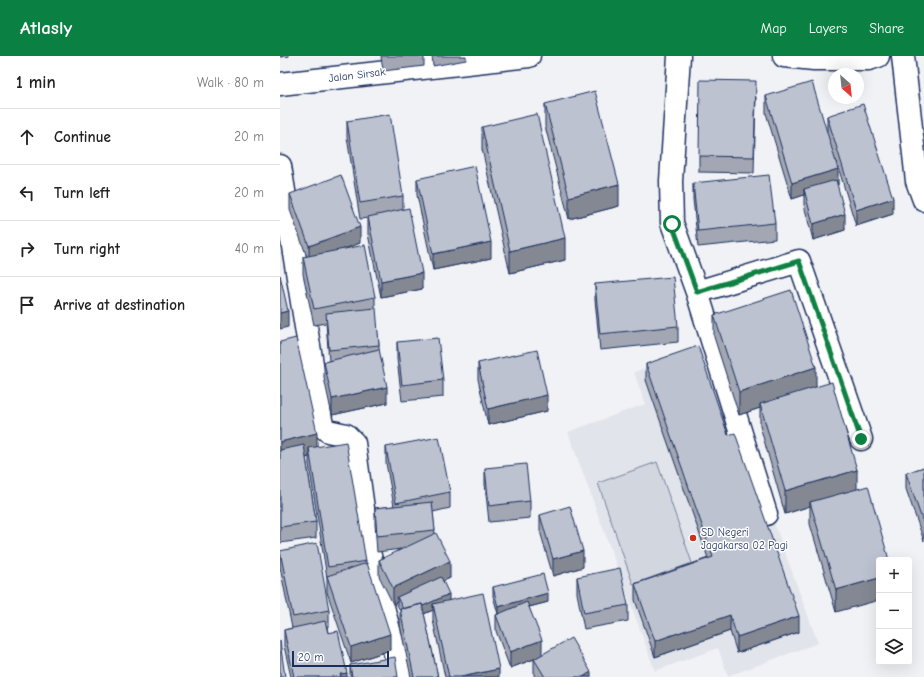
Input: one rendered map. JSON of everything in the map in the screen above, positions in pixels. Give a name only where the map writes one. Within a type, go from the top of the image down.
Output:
[{"type":"street","name":"Jalan Sirsak","points":[[280,84],[366,65],[529,56]]},
{"type":"street","points":[[679,56],[671,181],[672,224],[697,292],[766,514]]},
{"type":"street","points":[[784,56],[821,59],[869,59],[878,56]]},
{"type":"street","points":[[903,56],[917,181],[924,200]]},
{"type":"street","points":[[280,166],[322,426],[328,431],[346,435],[354,443],[369,552],[401,677]]},
{"type":"street","points":[[697,292],[799,261],[861,439]]},
{"type":"shaded area","name":"SD Negeri Jagakarsa 02 Pagi","points":[[709,345],[818,643],[728,676],[718,648],[655,671],[568,432],[645,404],[634,372]]},
{"type":"shaded area","points":[[657,462],[692,563],[633,584],[598,483]]},
{"type":"building","points":[[700,80],[756,81],[754,157],[699,156]]},
{"type":"building","points":[[812,82],[838,169],[792,183],[766,96]]},
{"type":"building","points":[[595,91],[619,184],[569,197],[545,104]]},
{"type":"building","points":[[863,104],[893,198],[856,210],[827,116]]},
{"type":"building","points":[[390,114],[403,196],[360,203],[347,121]]},
{"type":"building","points":[[537,114],[565,238],[510,251],[482,127]]},
{"type":"building","points":[[475,166],[491,242],[433,254],[417,179]]},
{"type":"building","points":[[341,175],[360,227],[309,246],[290,194]]},
{"type":"building","points":[[769,175],[775,223],[698,231],[693,183]]},
{"type":"building","points":[[836,180],[845,214],[813,224],[804,189]]},
{"type":"building","points":[[409,208],[422,273],[381,281],[368,217]]},
{"type":"building","points":[[365,245],[375,297],[314,309],[303,257]]},
{"type":"building","points":[[280,275],[288,311],[280,313]]},
{"type":"building","points":[[673,277],[678,326],[600,334],[595,284]]},
{"type":"building","points":[[791,290],[816,367],[739,392],[714,315]]},
{"type":"building","points":[[376,308],[379,345],[329,350],[326,313]]},
{"type":"building","points":[[296,338],[317,433],[280,442],[280,342]]},
{"type":"building","points":[[438,338],[443,380],[402,385],[397,342]]},
{"type":"building","points":[[698,346],[728,435],[735,433],[799,616],[737,637],[730,615],[655,641],[635,584],[713,557],[646,364]]},
{"type":"building","points":[[379,349],[387,387],[332,399],[324,362]]},
{"type":"building","points":[[537,350],[547,395],[488,409],[478,363]]},
{"type":"building","points":[[832,382],[857,470],[785,491],[760,404]]},
{"type":"building","points":[[439,437],[450,492],[396,503],[386,447]]},
{"type":"building","points":[[346,442],[366,561],[328,567],[309,448]]},
{"type":"building","points":[[304,445],[316,522],[280,527],[280,450]]},
{"type":"building","points":[[526,464],[530,501],[489,506],[485,468]]},
{"type":"building","points":[[924,467],[924,525],[906,473]]},
{"type":"building","points":[[868,486],[888,557],[876,557],[876,579],[836,590],[810,502]]},
{"type":"building","points":[[432,502],[435,530],[377,536],[375,508]]},
{"type":"building","points":[[570,506],[583,551],[553,559],[540,515]]},
{"type":"building","points":[[436,533],[450,561],[393,588],[379,560]]},
{"type":"building","points":[[317,543],[329,610],[293,617],[280,551]]},
{"type":"building","points":[[367,563],[390,634],[351,647],[327,576]]},
{"type":"building","points":[[620,568],[628,605],[584,613],[577,577]]},
{"type":"building","points":[[543,574],[548,593],[498,607],[493,587]]},
{"type":"building","points":[[441,577],[449,594],[423,606],[422,604],[403,609],[397,597]]},
{"type":"building","points":[[483,593],[499,669],[461,677],[449,677],[433,604]]},
{"type":"building","points":[[527,602],[542,640],[510,652],[496,615]]},
{"type":"building","points":[[422,604],[438,677],[414,677],[400,609]]},
{"type":"building","points":[[325,621],[328,633],[338,631],[347,673],[340,674],[341,677],[294,677],[284,630]]},
{"type":"building","points":[[571,638],[591,672],[583,677],[545,677],[534,659]]},
{"type":"building","points":[[280,641],[285,677],[280,677]]},
{"type":"building","points":[[395,657],[398,677],[352,677],[350,665]]},
{"type":"place","name":"SD Negeri Jagakarsa 02 Pagi","points":[[693,538]]},
{"type":"route","points":[[672,224],[697,292],[799,261],[861,439]]}]
